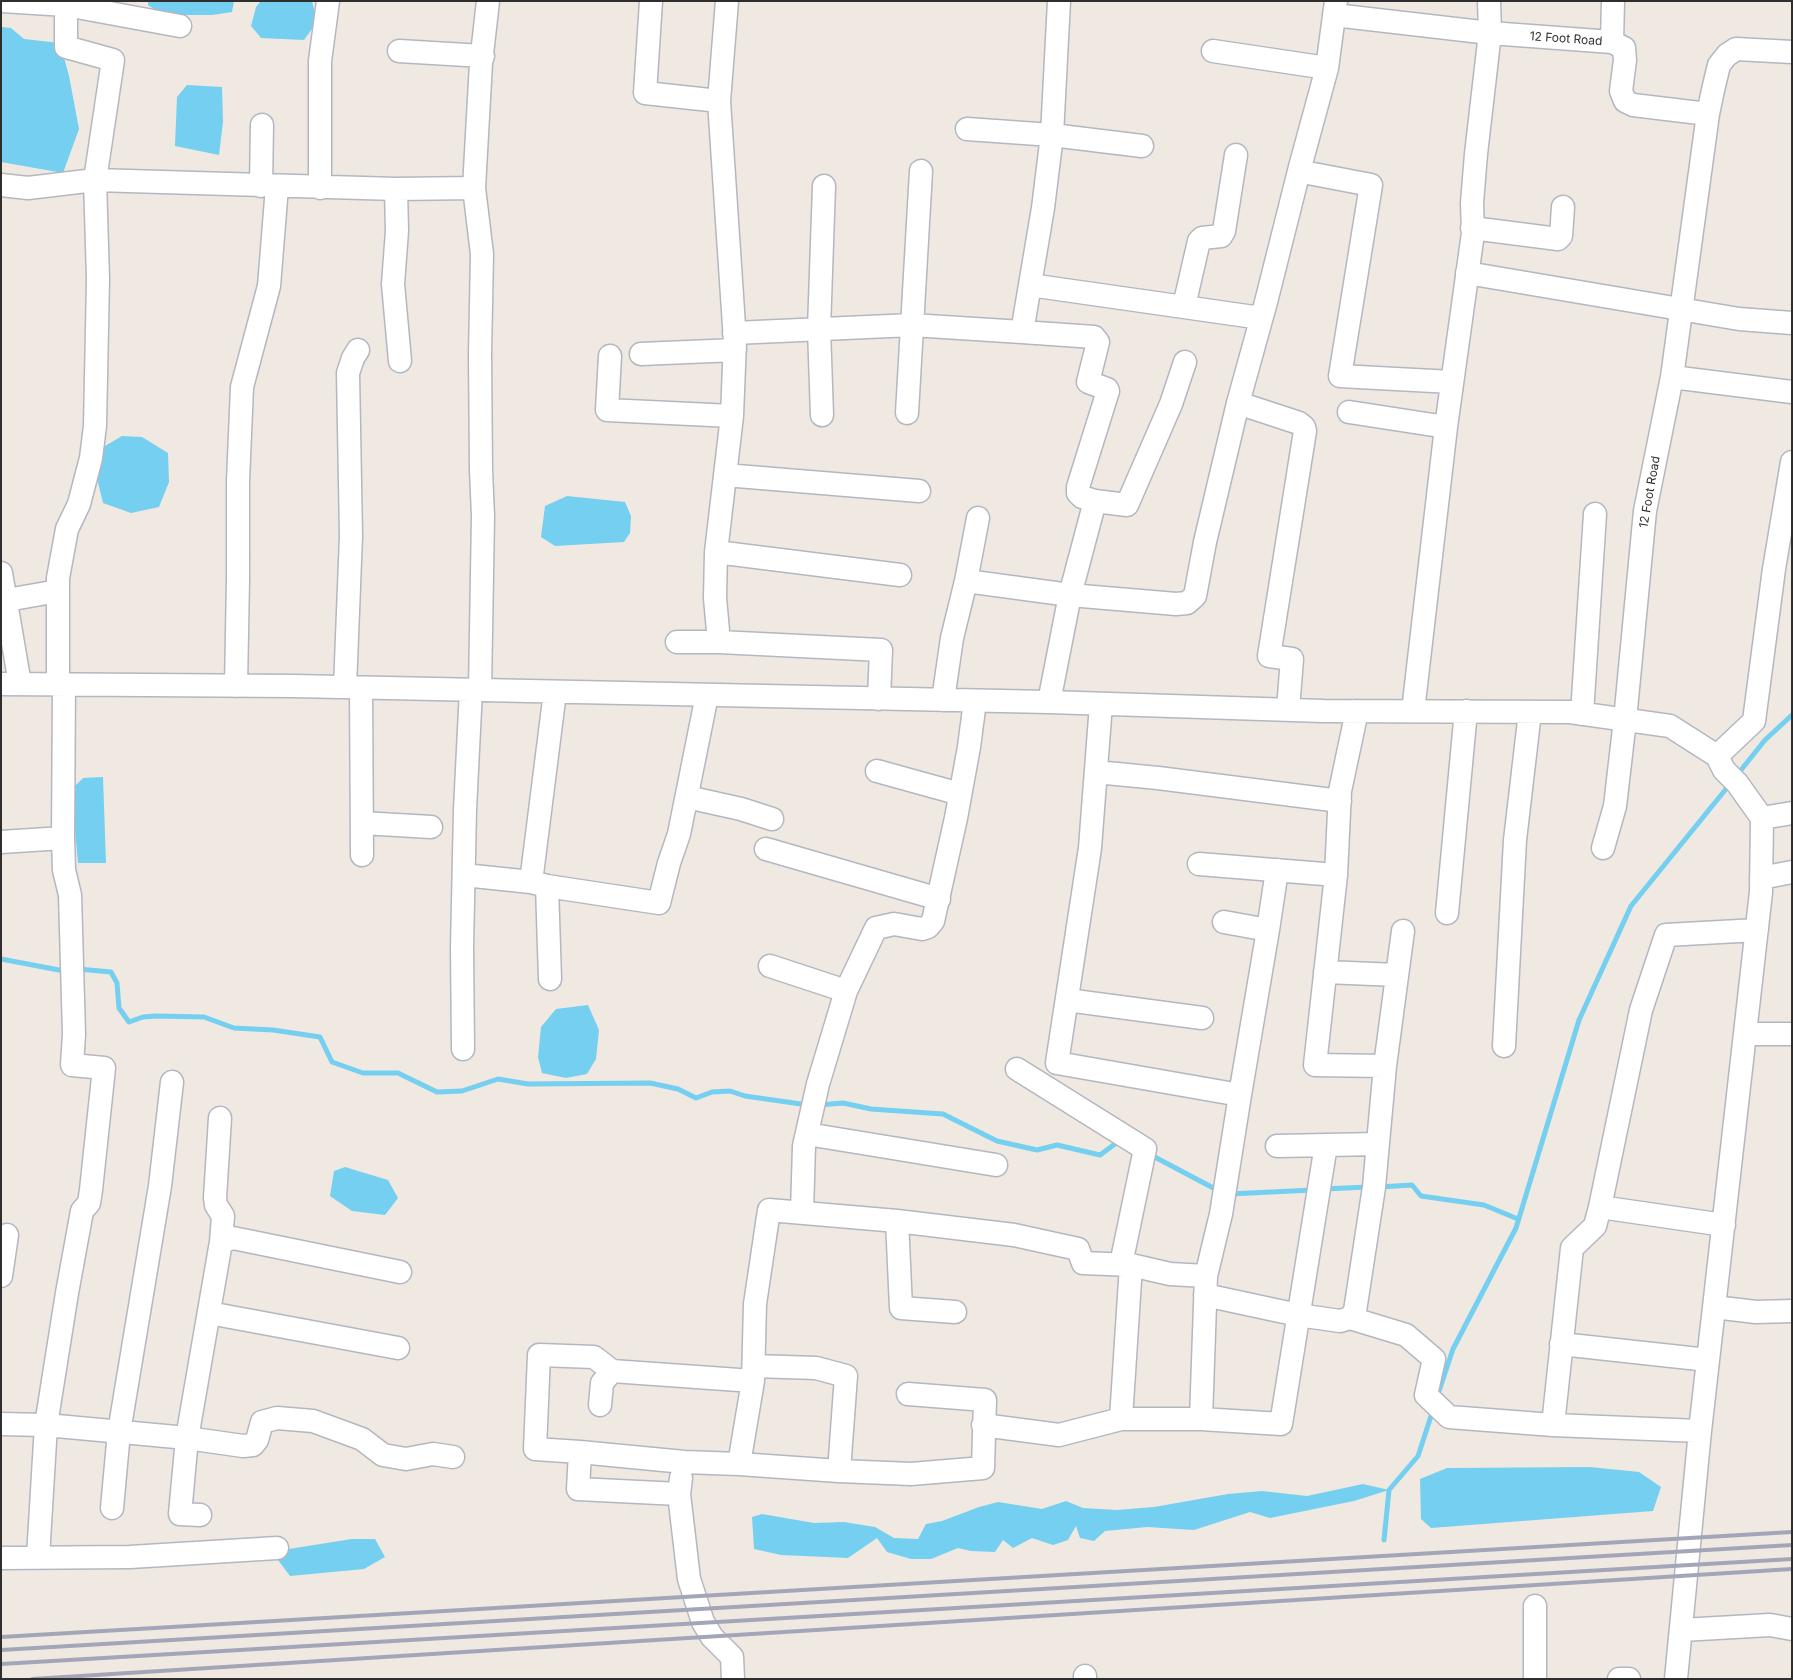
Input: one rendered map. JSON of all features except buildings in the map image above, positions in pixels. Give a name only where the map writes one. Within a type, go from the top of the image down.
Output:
[{"type":"street","points":[[2,1],[66,5],[180,26]]},
{"type":"street","points":[[320,188],[320,61],[328,1]]},
{"type":"street","points":[[462,1049],[465,809],[475,690],[484,516],[481,470],[480,354],[482,254],[474,188],[481,63],[488,1]]},
{"type":"street","points":[[651,1],[645,93],[719,101]]},
{"type":"street","points":[[719,642],[715,598],[716,552],[732,416],[735,341],[719,101],[727,1]]},
{"type":"street","points":[[1022,332],[1043,208],[1052,136],[1059,1]]},
{"type":"street","points":[[1413,711],[1446,427],[1472,228],[1476,154],[1490,33],[1489,1]]},
{"type":"street","points":[[1612,42],[1613,1]]},
{"type":"street","points":[[38,1557],[46,1425],[82,1211],[89,1203],[104,1068],[72,1065],[74,1034],[70,895],[64,870],[58,578],[67,529],[80,504],[91,458],[95,426],[98,279],[95,180],[113,60],[66,47],[66,5]]},
{"type":"street","points":[[966,580],[1070,595],[1176,604],[1187,603],[1195,596],[1205,542],[1238,403],[1327,68],[1335,8]]},
{"type":"street","name":"12 Foot Road","points":[[1335,8],[1490,33],[1612,42],[1624,48],[1625,60],[1621,91],[1625,100],[1633,105],[1708,114]]},
{"type":"street","name":"12 Foot Road","points":[[1603,848],[1615,806],[1645,511],[1672,377],[1708,114],[1719,65],[1727,55],[1736,49],[1792,52]]},
{"type":"street","points":[[1213,50],[1327,68]]},
{"type":"street","points":[[399,51],[483,56]]},
{"type":"street","points":[[236,686],[238,482],[242,387],[269,286],[269,186],[262,125]]},
{"type":"street","points":[[967,129],[1142,146]]},
{"type":"street","points":[[1184,306],[1198,241],[1202,238],[1221,236],[1224,231],[1236,155]]},
{"type":"street","points":[[1300,167],[1308,173],[1371,185],[1340,376],[1452,382]]},
{"type":"street","points":[[907,413],[921,171]]},
{"type":"street","points":[[1,185],[28,188],[95,180],[320,188],[474,188]]},
{"type":"street","points":[[822,415],[819,329],[824,186]]},
{"type":"street","points":[[396,189],[397,231],[393,284],[400,362]]},
{"type":"street","points":[[1472,228],[1558,239],[1561,236],[1563,207]]},
{"type":"street","points":[[1467,273],[1680,310],[1739,319],[1792,323]]},
{"type":"street","points":[[1030,285],[1261,318]]},
{"type":"street","points":[[641,354],[819,329],[912,325],[1090,336],[1097,339],[1088,382],[1107,389],[1108,394],[1078,487],[1078,493],[1082,497],[1094,502],[1127,505],[1170,404],[1185,362]]},
{"type":"street","points":[[358,350],[348,373],[353,687],[362,823],[362,855]]},
{"type":"street","points":[[610,356],[607,410],[732,416]]},
{"type":"street","points":[[1672,377],[1792,392]]},
{"type":"street","points":[[1238,403],[1299,423],[1306,431],[1269,656],[1292,659],[1288,709]]},
{"type":"street","points":[[1349,412],[1446,427]]},
{"type":"street","points":[[1726,770],[1754,721],[1783,571],[1792,462]]},
{"type":"street","points":[[725,475],[919,490]]},
{"type":"street","points":[[1049,702],[1070,595],[1094,502]]},
{"type":"street","points":[[1582,714],[1596,514]]},
{"type":"street","points":[[943,700],[952,638],[978,518]]},
{"type":"street","points":[[716,552],[900,575]]},
{"type":"street","points":[[1,573],[7,600],[11,684],[353,687],[1049,702],[1357,711],[1530,712],[1582,714],[1670,726],[1726,770],[1762,818],[1761,878],[1757,930],[1700,1431],[1676,1679]]},
{"type":"street","points":[[7,600],[58,591]]},
{"type":"street","points":[[677,642],[719,642],[881,650],[879,698]]},
{"type":"street","points":[[550,979],[539,884],[556,692]]},
{"type":"street","points":[[464,875],[539,884],[659,903],[669,863],[679,834],[706,695]]},
{"type":"street","points":[[802,1212],[804,1146],[818,1084],[846,991],[876,928],[894,924],[922,928],[928,927],[933,921],[960,794],[975,701]]},
{"type":"street","points":[[1102,704],[1090,848],[1057,1063],[1240,1095]]},
{"type":"street","points":[[1357,711],[1340,791],[1336,875],[1315,1065],[1386,1066]]},
{"type":"street","points":[[1446,914],[1466,712]]},
{"type":"street","points":[[1504,1046],[1515,840],[1530,712]]},
{"type":"street","points":[[877,771],[960,794]]},
{"type":"street","points":[[1096,772],[1340,801]]},
{"type":"street","points":[[687,797],[772,819]]},
{"type":"street","points":[[1762,818],[1792,813]]},
{"type":"street","points":[[362,823],[431,827]]},
{"type":"street","points":[[1,842],[63,838]]},
{"type":"street","points":[[766,849],[939,899]]},
{"type":"street","points":[[1199,864],[1336,875]]},
{"type":"street","points":[[1201,1419],[1206,1285],[1221,1214],[1277,870]]},
{"type":"street","points":[[1761,878],[1792,872]]},
{"type":"street","points":[[1224,922],[1268,930]]},
{"type":"street","points":[[1554,1424],[1572,1248],[1595,1226],[1641,1010],[1666,935],[1757,930]]},
{"type":"street","points":[[739,1464],[754,1374],[755,1304],[768,1210],[897,1221],[1014,1235],[1078,1249],[1083,1263],[1126,1265],[1170,1274],[1298,1315],[1340,1322],[1350,1318],[1355,1311],[1374,1187],[1386,1066],[1403,931]]},
{"type":"street","points":[[770,966],[846,991]]},
{"type":"street","points":[[1325,972],[1397,976]]},
{"type":"street","points":[[1067,1000],[1202,1018]]},
{"type":"street","points":[[1745,1034],[1792,1034]]},
{"type":"street","points":[[1016,1069],[1145,1148],[1126,1265],[1120,1419]]},
{"type":"street","points":[[112,1508],[119,1432],[160,1186],[172,1082]]},
{"type":"street","points":[[200,1515],[180,1514],[186,1438],[221,1242],[222,1216],[216,1205],[215,1198],[220,1118]]},
{"type":"street","points":[[807,1134],[996,1165]]},
{"type":"street","points":[[1277,1146],[1378,1144]]},
{"type":"street","points":[[983,1426],[1059,1436],[1120,1419],[1201,1419],[1281,1424],[1326,1145]]},
{"type":"street","points":[[1600,1207],[1724,1225]]},
{"type":"street","points":[[897,1221],[901,1308],[956,1312]]},
{"type":"street","points":[[1,1276],[7,1235]]},
{"type":"street","points":[[221,1242],[233,1238],[400,1272]]},
{"type":"street","points":[[1714,1308],[1756,1312],[1792,1311]]},
{"type":"street","points":[[209,1313],[398,1348]]},
{"type":"street","points":[[1350,1318],[1406,1335],[1434,1359],[1426,1395],[1449,1417],[1700,1431]]},
{"type":"street","points":[[1562,1344],[1708,1360]]},
{"type":"street","points":[[839,1471],[846,1376],[816,1368],[754,1374],[612,1371],[594,1357],[539,1356],[536,1450],[580,1452],[684,1462],[739,1464],[839,1471],[911,1474],[983,1468],[985,1400],[908,1394]]},
{"type":"street","points":[[600,1405],[602,1384],[612,1371]]},
{"type":"street","points":[[1,1424],[46,1425],[186,1438],[244,1446],[252,1445],[257,1440],[262,1422],[277,1418],[313,1422],[362,1439],[383,1456],[406,1458],[433,1454],[453,1457]]},
{"type":"street","points":[[580,1452],[578,1489],[679,1494]]},
{"type":"street","points":[[684,1462],[679,1494],[689,1579],[703,1622],[712,1637],[732,1657],[733,1679]]},
{"type":"street","points":[[1,1558],[130,1557],[278,1548]]},
{"type":"street","points":[[1535,1606],[1535,1679]]},
{"type":"street","points":[[1682,1630],[1770,1625],[1792,1629]]},
{"type":"street","points":[[1619,1679],[1629,1679]]},
{"type":"water","points":[[148,1],[234,1],[232,12],[212,15],[163,15],[148,5]]},
{"type":"water","points":[[261,1],[312,1],[317,22],[304,40],[261,38],[251,26],[256,7]]},
{"type":"water","points":[[1,27],[11,28],[24,39],[60,43],[69,76],[79,129],[63,173],[1,162]]},
{"type":"water","points":[[187,85],[222,87],[223,122],[219,155],[175,146],[177,97]]},
{"type":"water","points":[[122,436],[142,437],[168,453],[169,482],[159,507],[131,513],[103,503],[94,466],[105,446]]},
{"type":"water","points":[[567,496],[625,502],[631,516],[630,533],[624,542],[555,546],[541,537],[545,506]]},
{"type":"water","points":[[103,777],[106,863],[78,863],[73,788],[83,778]]},
{"type":"water","points":[[588,1005],[599,1030],[596,1059],[587,1074],[566,1078],[542,1073],[538,1057],[541,1027],[556,1009]]},
{"type":"water","points":[[345,1167],[388,1180],[398,1198],[385,1215],[352,1211],[330,1196],[334,1171]]},
{"type":"water","points":[[1590,1467],[1639,1472],[1661,1487],[1653,1511],[1431,1528],[1421,1519],[1420,1479],[1447,1468]]},
{"type":"water","points":[[1363,1484],[1389,1490],[1354,1501],[1270,1518],[1250,1512],[1194,1530],[1147,1527],[1105,1531],[1094,1541],[1080,1538],[1076,1526],[1068,1540],[1053,1545],[1032,1538],[1013,1548],[1003,1540],[995,1552],[971,1551],[958,1548],[931,1559],[911,1559],[887,1552],[877,1538],[848,1558],[781,1555],[754,1549],[752,1517],[762,1514],[814,1523],[844,1522],[875,1527],[894,1538],[918,1539],[926,1524],[942,1521],[998,1502],[1042,1509],[1066,1501],[1083,1508],[1117,1510],[1154,1507],[1228,1494],[1262,1491],[1307,1496]]},
{"type":"water","points":[[352,1539],[375,1539],[385,1557],[364,1569],[290,1576],[278,1560],[276,1551]]},
{"type":"waterway","points":[[1737,775],[1765,740],[1792,715]]},
{"type":"waterway","points":[[1437,1397],[1453,1349],[1516,1228],[1579,1020],[1631,906],[1730,784]]},
{"type":"waterway","points":[[1,959],[67,970]]},
{"type":"waterway","points":[[78,969],[111,972],[117,983],[119,1008],[129,1022],[143,1017],[156,1016],[204,1017],[234,1028],[273,1030],[320,1037],[332,1062],[363,1073],[398,1073],[437,1092],[462,1091],[498,1079],[528,1084],[650,1083],[678,1089],[696,1098],[712,1092],[730,1091],[745,1096],[808,1105]]},
{"type":"waterway","points":[[819,1105],[843,1103],[871,1109],[943,1114],[997,1141],[1037,1150],[1057,1145],[1100,1155],[1119,1141]]},
{"type":"waterway","points":[[1149,1154],[1219,1191]]},
{"type":"waterway","points":[[1379,1187],[1412,1185],[1421,1196],[1484,1205],[1518,1219]]},
{"type":"waterway","points":[[1324,1189],[1368,1187]]},
{"type":"waterway","points":[[1229,1194],[1313,1190]]},
{"type":"waterway","points":[[1384,1540],[1389,1490],[1418,1456],[1433,1410]]},
{"type":"railway","points":[[1,1637],[1792,1532]]},
{"type":"railway","points":[[1,1650],[1792,1545]]},
{"type":"railway","points":[[1,1664],[1792,1559]]},
{"type":"railway","points":[[32,1679],[1792,1569]]}]
